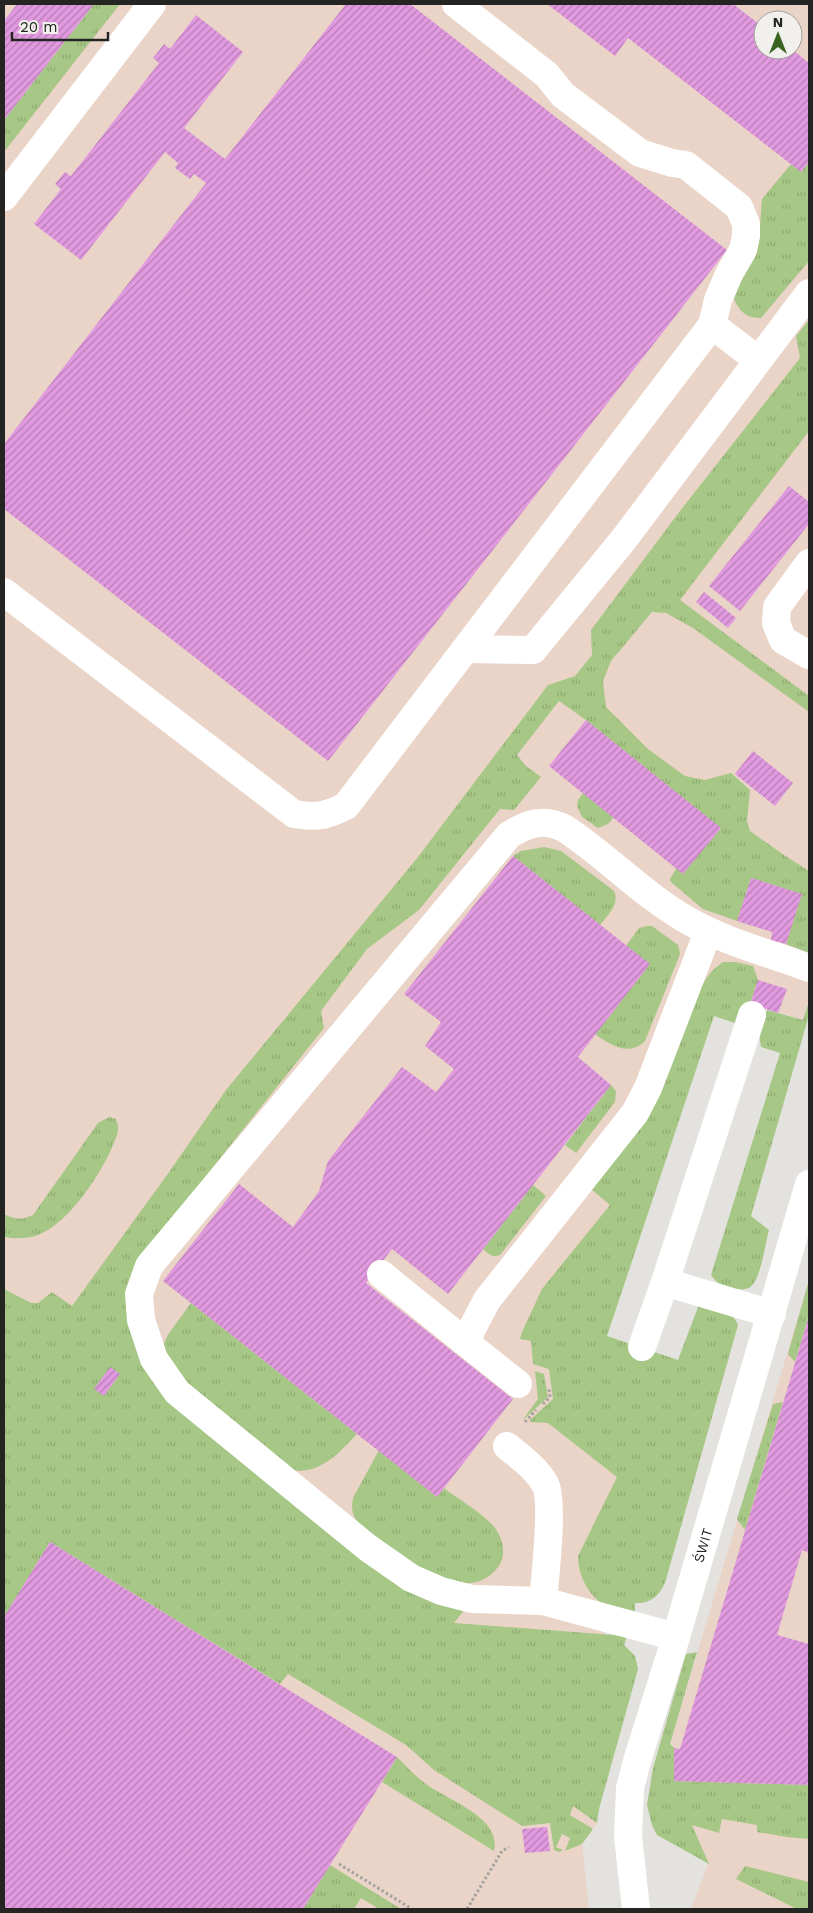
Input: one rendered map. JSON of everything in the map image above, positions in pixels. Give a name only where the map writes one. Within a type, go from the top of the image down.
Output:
[{"type":"street","points":[[4,197],[152,4]]},
{"type":"street","points":[[4,592],[294,814],[312,818],[329,814],[346,806],[712,325],[718,300],[729,274],[743,250],[746,236],[746,224],[739,207],[686,165],[672,163],[640,153],[563,95],[547,75],[456,4]]},
{"type":"street","points":[[466,649],[533,650],[624,539],[809,293]]},
{"type":"street","points":[[712,325],[758,360]]},
{"type":"street","points":[[809,563],[776,607],[776,623],[784,640],[809,654]]},
{"type":"street","points":[[676,1637],[543,1601],[472,1599],[440,1591],[411,1578],[368,1548],[177,1392],[154,1359],[141,1320],[140,1294],[149,1266],[509,835],[522,827],[544,822],[554,823],[564,828],[666,907],[708,932],[809,968]]},
{"type":"street","points":[[465,1342],[492,1293],[635,1113],[648,1088],[708,932]]},
{"type":"street","points":[[642,1347],[752,1015]]},
{"type":"street","name":"ŚWIT","points":[[636,1909],[628,1836],[630,1788],[809,1184]]},
{"type":"street","points":[[381,1274],[518,1384]]},
{"type":"street","points":[[665,1282],[772,1314]]},
{"type":"street","points":[[507,1446],[534,1467],[547,1486],[549,1511],[543,1601]]},
{"type":"path","points":[[549,1392],[550,1397]]},
{"type":"path","points":[[467,1909],[502,1851],[509,1847]]},
{"type":"path","points":[[339,1864],[412,1909]]},
{"type":"shaded area","points":[[4,4],[809,4],[809,1001],[803,1020],[716,994],[594,1344],[694,1396],[615,1590],[604,1634],[624,1650],[574,1804],[597,1823],[582,1844],[589,1909],[4,1909]]},
{"type":"shaded area","points":[[809,1280],[809,1909],[691,1909],[708,1864],[674,1781],[674,1748],[670,1744]]},
{"type":"green space","points":[[94,4],[120,4],[4,152],[4,120]]},
{"type":"green space","points":[[809,162],[809,261],[761,318],[751,317],[740,309],[733,296],[754,251],[760,225],[762,199],[791,164],[801,172]]},
{"type":"green space","points":[[809,320],[809,431],[680,600],[809,696],[809,712],[693,628],[666,613],[652,612],[611,661],[603,681],[606,707],[648,749],[685,776],[705,780],[731,773],[750,790],[747,821],[750,831],[809,871],[809,953],[786,944],[801,894],[751,878],[737,921],[703,909],[672,883],[670,880],[678,868],[720,828],[586,720],[559,701],[517,755],[526,766],[541,777],[514,810],[500,809],[419,910],[367,949],[321,1011],[324,1028],[186,1201],[148,1253],[139,1355],[466,1608],[454,1623],[627,1636],[624,1645],[635,1656],[638,1669],[599,1809],[597,1823],[573,1806],[570,1815],[593,1829],[582,1844],[565,1851],[570,1838],[562,1834],[556,1847],[563,1850],[559,1852],[554,1850],[550,1823],[522,1826],[434,1770],[406,1745],[288,1674],[280,1684],[50,1542],[4,1617],[4,1289],[31,1303],[38,1303],[52,1292],[72,1306],[226,1090],[418,857],[548,685],[575,676],[592,655],[591,630],[680,511],[800,358],[796,336]]},
{"type":"green space","points":[[583,793],[614,817],[608,824],[598,828],[582,817],[577,806],[578,800]]},
{"type":"green space","points":[[544,847],[561,851],[614,891],[614,905],[600,925],[513,856],[521,851]]},
{"type":"green space","points":[[652,926],[678,945],[680,954],[645,1041],[633,1048],[620,1048],[595,1034],[626,946],[639,928]]},
{"type":"green space","points":[[723,962],[736,962],[753,966],[758,980],[750,1004],[738,1024],[714,1016],[607,1336],[678,1360],[698,1307],[711,1308],[727,1313],[736,1320],[738,1325],[665,1583],[660,1592],[650,1601],[635,1603],[635,1612],[611,1608],[597,1599],[591,1594],[580,1572],[578,1556],[617,1477],[548,1423],[530,1422],[553,1399],[549,1369],[533,1364],[531,1341],[520,1339],[542,1289],[610,1205],[591,1189],[648,1116],[701,987],[710,974]]},
{"type":"green space","points":[[809,1001],[809,1015],[751,1216],[769,1230],[762,1262],[757,1278],[749,1288],[730,1288],[718,1283],[711,1275],[780,1053],[761,1047],[759,1034],[767,1010],[803,1020]]},
{"type":"green space","points":[[611,1085],[616,1091],[615,1102],[576,1153],[565,1145]]},
{"type":"green space","points":[[109,1117],[116,1119],[118,1124],[116,1138],[101,1170],[72,1209],[50,1229],[38,1235],[21,1238],[4,1237],[4,1214],[18,1219],[33,1215],[98,1123]]},
{"type":"green space","points":[[533,1185],[546,1196],[500,1255],[493,1256],[489,1254],[483,1249]]},
{"type":"green space","points":[[809,1280],[809,1315],[795,1362],[788,1354]]},
{"type":"green space","points":[[191,1303],[357,1434],[343,1449],[319,1466],[301,1471],[290,1470],[188,1388],[164,1352],[164,1343],[169,1333]]},
{"type":"green space","points":[[535,1371],[544,1374],[548,1397],[522,1421],[538,1399]]},
{"type":"green space","points":[[783,1402],[745,1530],[737,1519],[773,1404]]},
{"type":"green space","points":[[379,1450],[437,1497],[444,1488],[480,1514],[493,1526],[501,1540],[503,1554],[501,1563],[490,1575],[481,1581],[471,1583],[460,1583],[438,1578],[408,1563],[359,1524],[353,1513],[353,1498]]},
{"type":"green space","points":[[697,1652],[670,1744],[674,1748],[674,1781],[809,1785],[809,1839],[757,1832],[757,1825],[722,1819],[719,1833],[692,1825],[709,1864],[657,1835],[652,1825],[647,1805],[653,1768],[686,1654]]},
{"type":"green space","points":[[397,1757],[426,1784],[482,1819],[490,1828],[494,1839],[494,1851],[382,1782]]},
{"type":"green space","points":[[330,1865],[401,1909],[379,1909],[361,1898],[354,1909],[303,1909]]},
{"type":"green space","points":[[745,1866],[809,1882],[809,1909],[797,1909],[736,1879]]},
{"type":"building","points":[[17,4],[94,4],[4,120],[4,21]]},
{"type":"building","points":[[346,4],[410,4],[727,250],[328,761],[4,509],[4,444],[206,183],[194,174],[190,179],[175,168],[178,163],[165,152],[81,260],[34,224],[61,189],[55,184],[65,172],[71,176],[159,63],[153,58],[164,44],[170,49],[196,15],[243,52],[184,128],[225,159]]},
{"type":"building","points":[[547,4],[733,4],[753,19],[753,60],[803,60],[803,58],[809,63],[809,162],[801,172],[628,38],[615,56]]},
{"type":"building","points":[[789,486],[809,502],[809,524],[740,611],[709,586]]},
{"type":"building","points":[[704,592],[736,618],[728,628],[696,602]]},
{"type":"building","points":[[586,720],[721,828],[683,874],[549,766]]},
{"type":"building","points":[[753,751],[793,783],[775,806],[735,774]]},
{"type":"building","points":[[513,856],[650,964],[578,1057],[611,1085],[448,1294],[392,1249],[366,1283],[513,1399],[437,1497],[163,1281],[239,1184],[293,1227],[319,1191],[328,1161],[402,1067],[436,1092],[454,1069],[425,1046],[441,1022],[404,994]]},
{"type":"building","points":[[751,878],[802,894],[786,944],[771,940],[772,932],[737,921]]},
{"type":"building","points":[[758,980],[787,989],[778,1013],[750,1004]]},
{"type":"building","points":[[809,1316],[809,1553],[802,1550],[777,1635],[809,1644],[809,1785],[674,1781],[674,1748],[680,1749]]},
{"type":"building","points":[[110,1367],[120,1374],[104,1396],[94,1389]]},
{"type":"building","points":[[50,1542],[397,1757],[303,1909],[4,1909],[4,1617]]},
{"type":"building","points":[[547,1827],[550,1851],[525,1853],[522,1829]]}]
